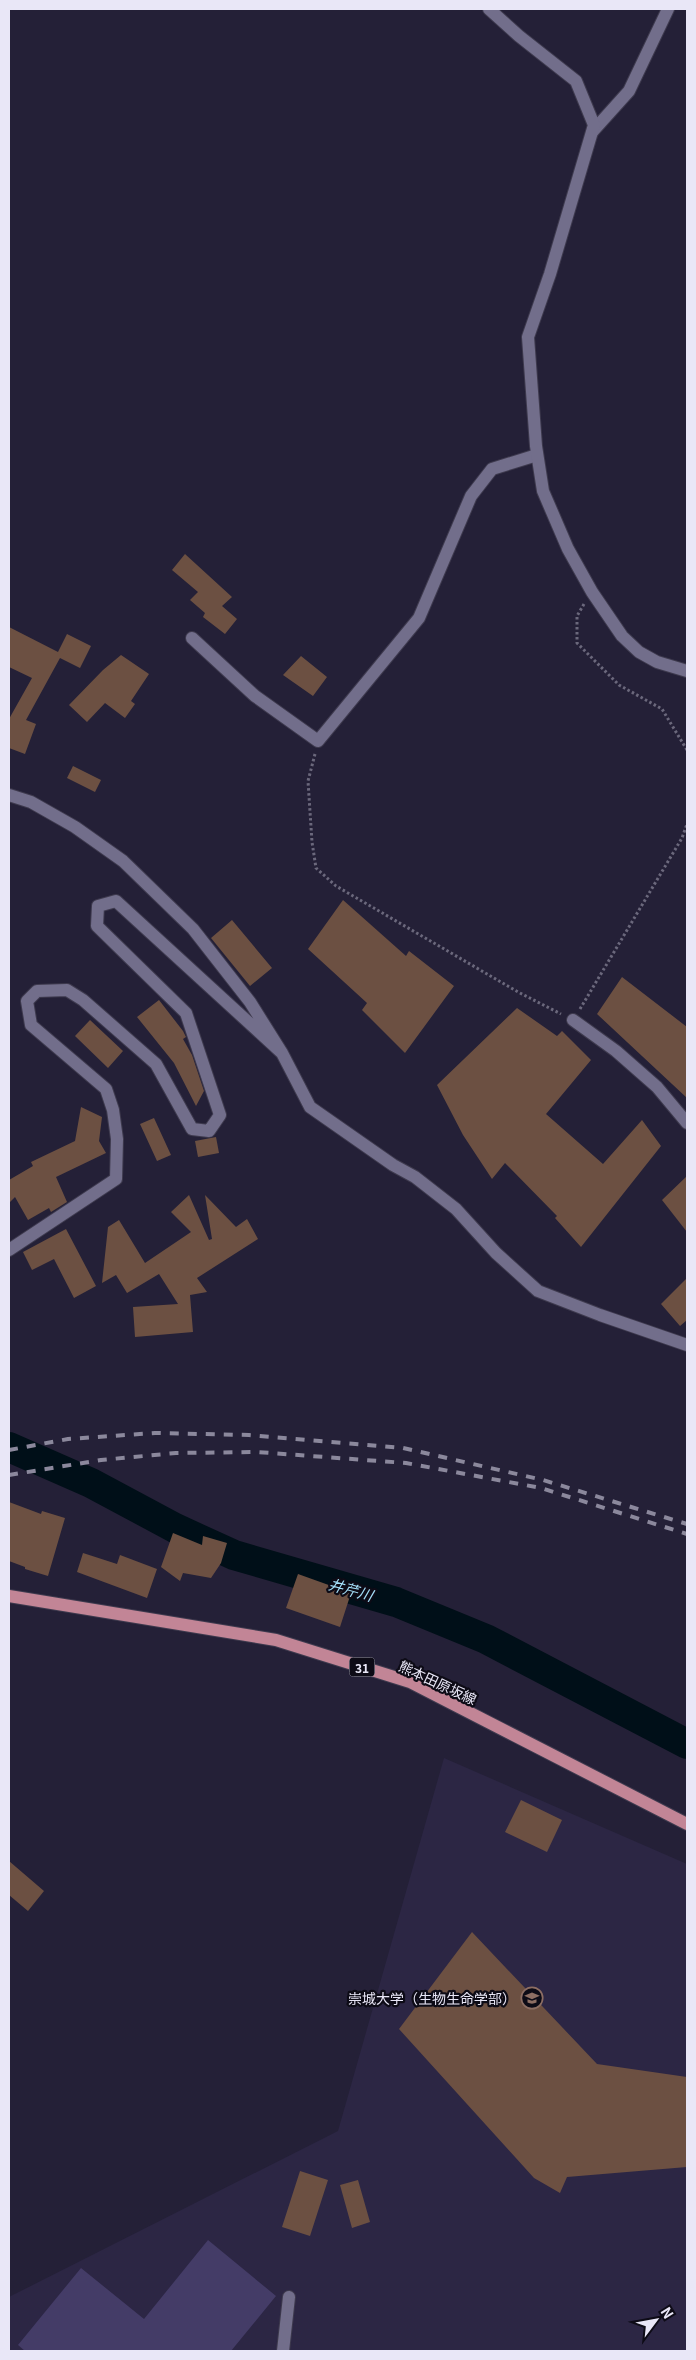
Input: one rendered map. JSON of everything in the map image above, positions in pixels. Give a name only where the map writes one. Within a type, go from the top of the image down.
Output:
[{"type":"main road","name":"熊本田原坂線","points":[[9,1596],[276,1640],[410,1682],[687,1824]]},
{"type":"street","points":[[489,9],[519,36],[576,81],[594,125],[528,337],[537,455],[543,490],[568,549],[592,592],[622,636],[638,652],[657,662],[687,671]]},
{"type":"street","points":[[593,131],[629,91],[668,9]]},
{"type":"street","points":[[192,638],[255,696],[318,741],[419,618],[471,496],[492,469],[537,455]]},
{"type":"street","points":[[9,795],[31,802],[75,827],[124,861],[193,929],[250,1002],[282,1053],[310,1107],[392,1165],[415,1177],[456,1209],[496,1252],[538,1291],[687,1345]]},
{"type":"street","points":[[9,1250],[116,1179],[117,1139],[113,1110],[106,1089],[31,1025],[27,1001],[37,991],[67,990],[83,1000],[156,1064],[192,1129],[209,1131],[220,1115],[186,1013],[97,926],[98,906],[116,901],[282,1053]]},
{"type":"street","points":[[573,1020],[616,1050],[657,1088],[687,1123]]},
{"type":"street","points":[[283,2351],[289,2297]]},
{"type":"path","points":[[592,592],[577,616],[577,643],[619,685],[662,709],[687,750]]},
{"type":"path","points":[[318,741],[308,781],[312,842],[316,868],[336,886],[518,992],[573,1020],[682,838],[687,824]]},
{"type":"shaded area","name":"崇城大学（生物生命学部）","points":[[444,1758],[687,1864],[687,2351],[9,2351],[9,2297],[338,2131]]},
{"type":"shaded area","points":[[208,2240],[276,2296],[231,2351],[25,2351],[18,2345],[81,2268],[144,2319]]},
{"type":"building","points":[[185,554],[232,597],[222,606],[237,619],[225,634],[203,617],[205,613],[190,600],[198,592],[172,570]]},
{"type":"building","points":[[9,627],[58,652],[67,634],[91,646],[80,668],[60,658],[26,720],[36,724],[25,754],[9,748],[9,719],[32,678],[9,667]]},
{"type":"building","points":[[121,655],[149,674],[131,701],[135,704],[125,718],[105,703],[87,722],[69,705],[103,670]]},
{"type":"building","points":[[301,656],[327,677],[313,696],[283,675]]},
{"type":"building","points":[[73,766],[101,780],[95,792],[67,778]]},
{"type":"building","points":[[343,900],[406,956],[409,951],[454,986],[405,1053],[362,1010],[367,1003],[308,949]]},
{"type":"building","points":[[232,920],[272,968],[250,986],[211,938]]},
{"type":"building","points":[[622,977],[687,1027],[687,1098],[597,1014]]},
{"type":"building","points":[[159,1000],[186,1037],[183,1039],[192,1055],[204,1091],[196,1106],[174,1063],[137,1017]]},
{"type":"building","points":[[517,1008],[557,1036],[562,1031],[591,1060],[546,1114],[603,1164],[642,1120],[661,1146],[581,1247],[555,1218],[557,1216],[505,1163],[492,1179],[463,1135],[437,1085]]},
{"type":"building","points":[[90,1020],[123,1051],[108,1068],[75,1036]]},
{"type":"building","points":[[81,1107],[102,1117],[99,1141],[106,1153],[56,1177],[67,1202],[51,1212],[49,1208],[28,1220],[15,1197],[9,1203],[9,1180],[33,1166],[31,1162],[75,1141]]},
{"type":"building","points":[[154,1118],[171,1155],[157,1161],[140,1124]]},
{"type":"building","points":[[216,1137],[219,1153],[198,1157],[195,1141]]},
{"type":"building","points":[[687,1176],[687,1232],[662,1200]]},
{"type":"building","points":[[189,1195],[209,1240],[212,1239],[205,1195],[236,1227],[247,1219],[258,1239],[197,1278],[207,1292],[190,1295],[193,1332],[135,1337],[133,1307],[178,1304],[159,1274],[127,1293],[116,1275],[102,1283],[108,1227],[119,1220],[145,1263],[191,1232],[171,1212]]},
{"type":"building","points":[[66,1229],[96,1286],[74,1298],[54,1259],[32,1270],[23,1252]]},
{"type":"building","points":[[687,1278],[687,1320],[680,1326],[661,1304]]},
{"type":"building","points":[[9,1502],[41,1514],[42,1511],[65,1518],[48,1576],[25,1569],[25,1567],[9,1561]]},
{"type":"building","points":[[173,1533],[202,1545],[203,1536],[227,1543],[221,1563],[211,1578],[183,1573],[180,1581],[161,1567]]},
{"type":"building","points":[[83,1553],[117,1564],[120,1555],[157,1569],[147,1598],[77,1572]]},
{"type":"building","points":[[298,1574],[351,1593],[340,1627],[286,1608]]},
{"type":"building","points":[[521,1800],[562,1820],[547,1852],[505,1832]]},
{"type":"building","points":[[9,1861],[44,1891],[28,1911],[9,1895]]},
{"type":"building","points":[[472,1932],[597,2064],[687,2077],[687,2167],[567,2177],[560,2193],[534,2178],[399,2029]]},
{"type":"building","points":[[300,2171],[328,2180],[310,2236],[282,2227]]},
{"type":"building","points":[[358,2180],[370,2222],[352,2228],[340,2185]]},
{"type":"waterway","name":"井芹川","points":[[9,1447],[91,1483],[175,1528],[234,1555],[396,1602],[486,1639],[687,1744]]},
{"type":"railway","points":[[9,1450],[68,1439],[155,1433],[249,1435],[403,1448],[543,1480],[687,1524]]},
{"type":"railway","points":[[9,1475],[101,1460],[176,1453],[257,1452],[406,1463],[541,1488],[687,1534]]},
{"type":"place","name":"崇城大学（生物生命学部）","points":[[532,1998]]}]
